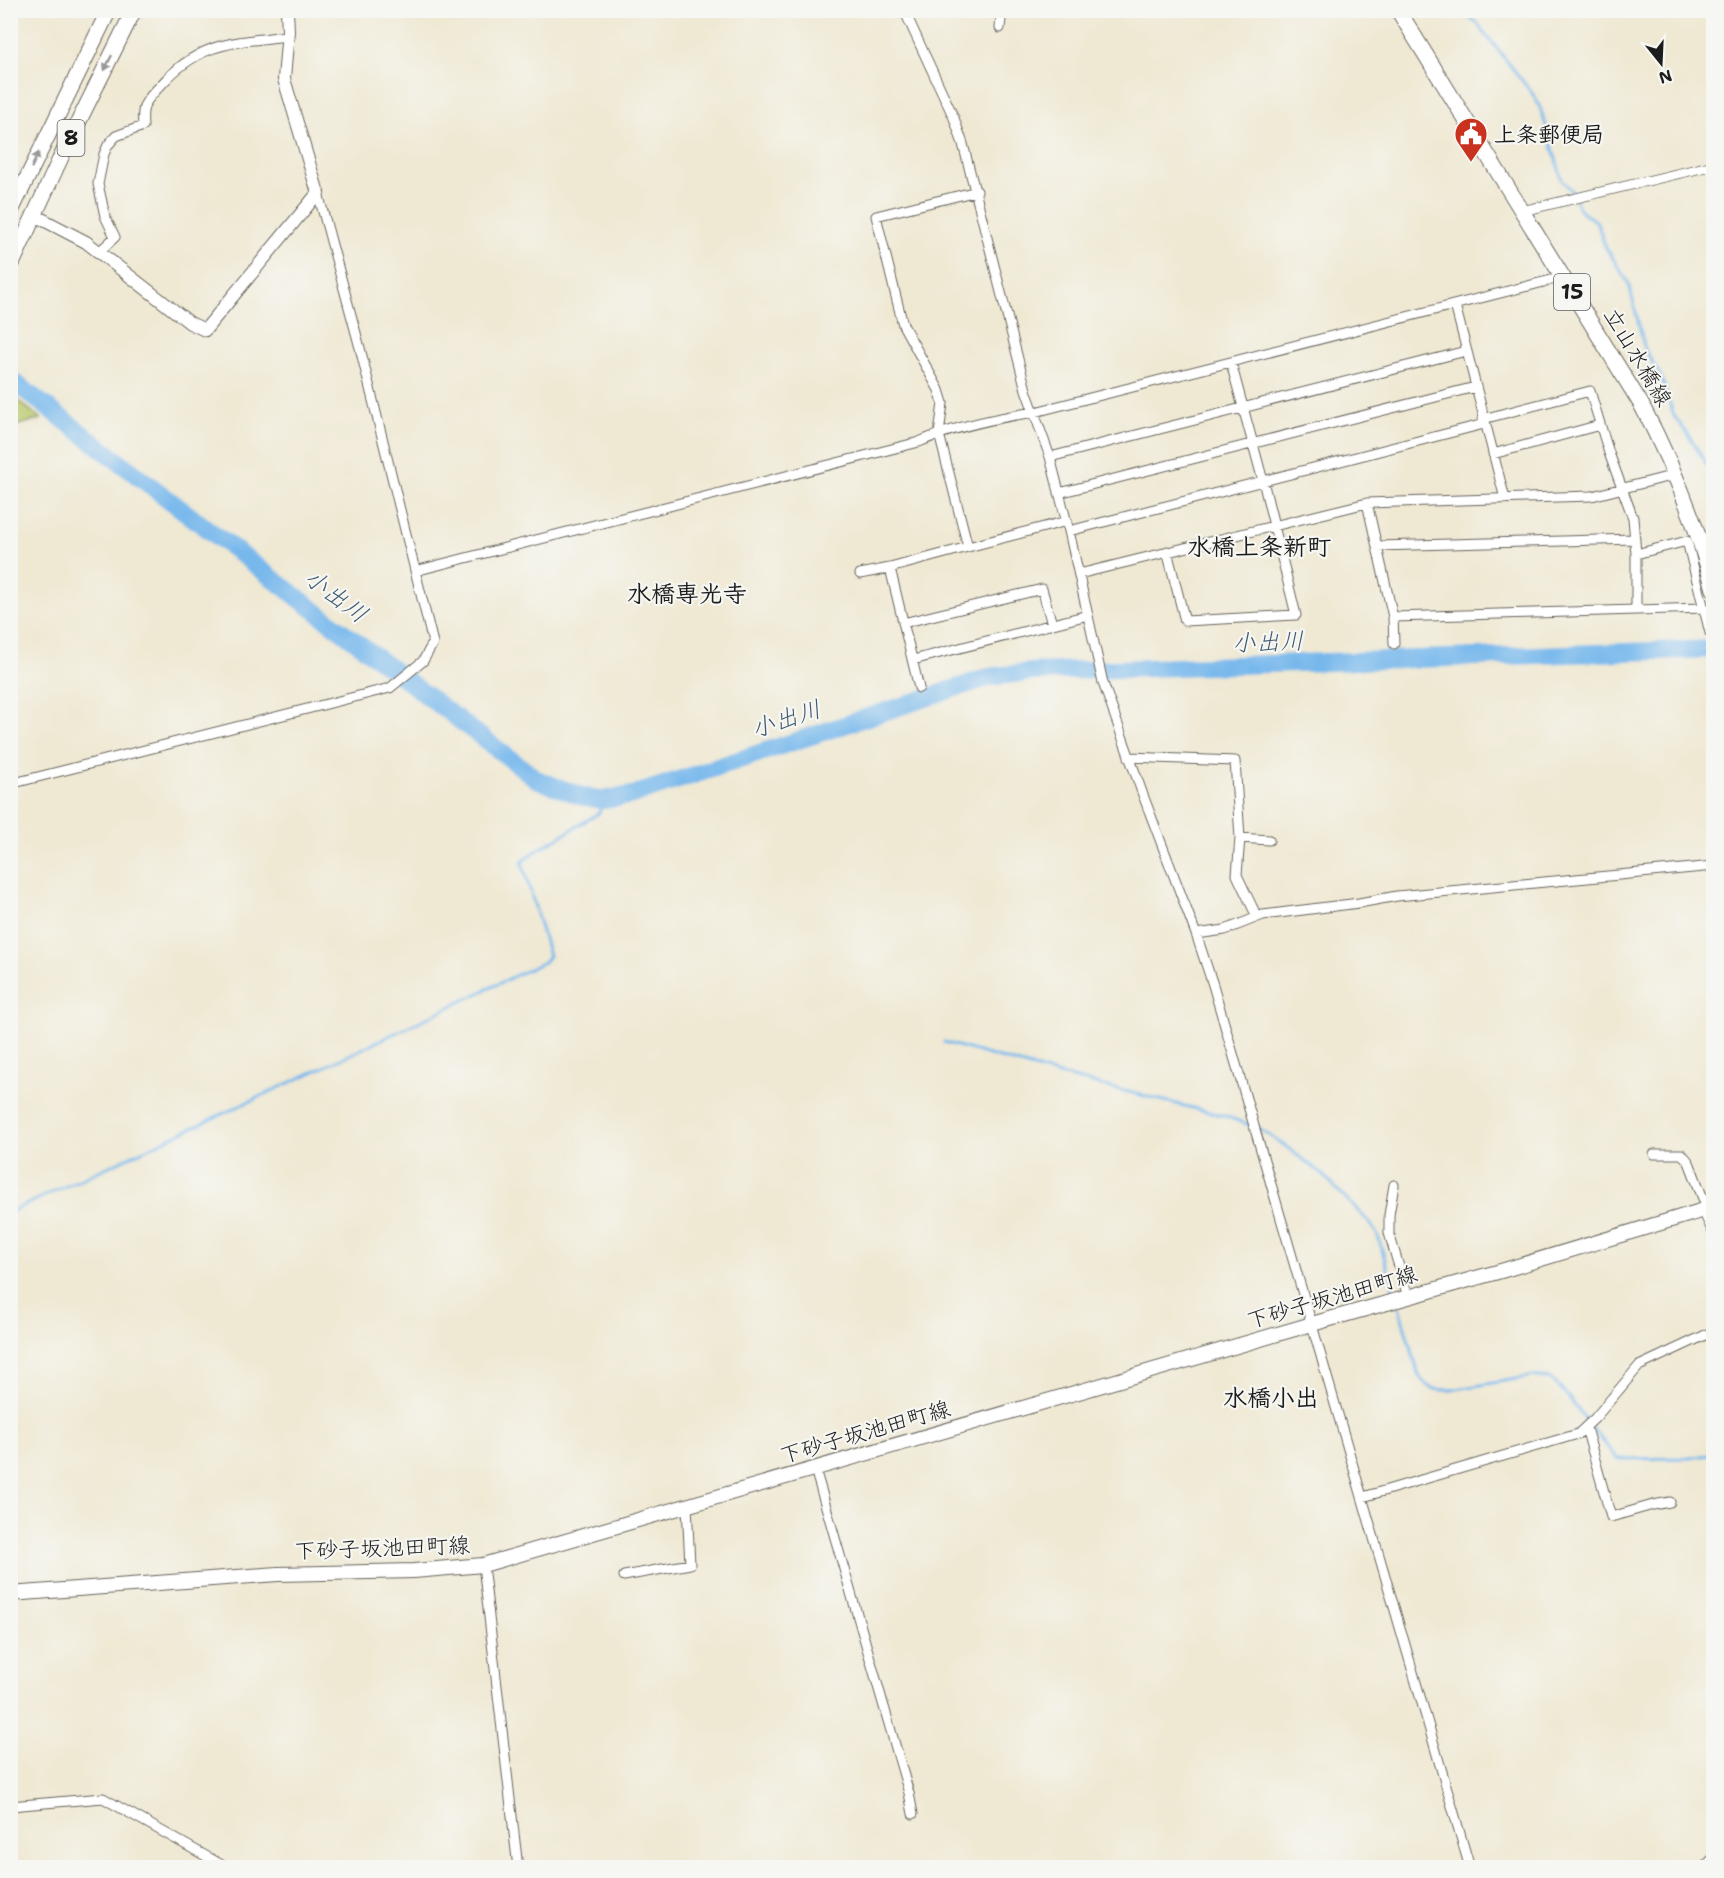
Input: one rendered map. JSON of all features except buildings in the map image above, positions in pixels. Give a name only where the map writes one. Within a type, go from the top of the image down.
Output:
[{"type":"main road","name":"8","points":[[10,213],[109,10]]},
{"type":"main road","name":"8","points":[[10,268],[134,10]]},
{"type":"main road","name":"立山水橋線","points":[[1398,10],[1641,404],[1660,441],[1693,520],[1713,589]]},
{"type":"main road","name":"下砂子坂池田町線","points":[[10,1594],[278,1574],[414,1571],[483,1565],[1708,1209]]},
{"type":"main road","points":[[1707,1868],[1713,1861]]},
{"type":"street","points":[[10,784],[390,688],[423,661],[433,643],[360,348],[284,79],[287,10]]},
{"type":"street","points":[[904,10],[954,118],[963,144],[977,191],[1023,379],[1050,457],[1068,526],[1103,683],[1213,985],[1364,1497],[1470,1868]]},
{"type":"street","points":[[1000,27],[1002,10]]},
{"type":"street","points":[[99,252],[115,237],[105,216],[98,184],[108,145],[116,136],[143,126],[144,104],[175,69],[200,53],[223,44],[287,36]]},
{"type":"street","points":[[1522,211],[1713,165]]},
{"type":"street","points":[[968,547],[939,434],[943,403],[939,390],[903,325],[876,216],[977,191]]},
{"type":"street","points":[[34,215],[86,242],[190,323],[205,330],[318,193]]},
{"type":"street","points":[[415,571],[897,448],[996,418],[1035,412],[1563,277]]},
{"type":"street","points":[[1455,305],[1505,499]]},
{"type":"street","points":[[1050,457],[1466,351]]},
{"type":"street","points":[[1167,551],[1185,621],[1296,615],[1275,524],[1231,363]]},
{"type":"street","points":[[1059,493],[1475,387]]},
{"type":"street","points":[[860,574],[968,547],[1263,481],[1590,391],[1633,518],[1636,554],[1636,610]]},
{"type":"street","points":[[1492,454],[1600,425]]},
{"type":"street","points":[[1079,574],[1367,503],[1592,496],[1675,475]]},
{"type":"street","points":[[1367,503],[1393,617],[1394,644]]},
{"type":"street","points":[[1377,546],[1635,539]]},
{"type":"street","points":[[1636,554],[1687,541],[1710,633]]},
{"type":"street","points":[[890,568],[919,688]]},
{"type":"street","points":[[903,622],[1042,589],[1052,624]]},
{"type":"street","points":[[1393,617],[1705,608]]},
{"type":"street","points":[[913,660],[1088,615]]},
{"type":"street","points":[[1129,756],[1235,761],[1240,838],[1237,875],[1257,917]]},
{"type":"street","points":[[1240,838],[1269,840]]},
{"type":"street","points":[[1196,934],[1225,930],[1257,917],[1397,896],[1713,866]]},
{"type":"street","points":[[1654,1154],[1682,1154],[1689,1162],[1708,1209],[1713,1234]]},
{"type":"street","points":[[1394,1185],[1389,1215],[1389,1233],[1407,1297]]},
{"type":"street","points":[[1364,1497],[1578,1434],[1586,1428],[1639,1366],[1713,1331]]},
{"type":"street","points":[[1586,1428],[1611,1517],[1653,1504],[1670,1502]]},
{"type":"street","points":[[815,1468],[909,1793],[913,1814]]},
{"type":"street","points":[[624,1576],[690,1564],[687,1506]]},
{"type":"street","points":[[483,1565],[518,1868]]},
{"type":"street","points":[[10,1806],[103,1798],[227,1868]]},
{"type":"green space","points":[[11,395],[41,419],[11,427]]},
{"type":"waterway","points":[[1451,10],[1476,22],[1539,105],[1562,180],[1573,192],[1583,213],[1597,222],[1605,246],[1629,284],[1645,350],[1661,377],[1674,416],[1714,476]]},
{"type":"waterway","name":"小出川","points":[[10,379],[538,780],[584,797],[603,800],[633,795],[989,677],[1030,672],[1714,649]]},
{"type":"waterway","points":[[10,1212],[544,962],[549,956],[522,862],[599,813],[603,800]]},
{"type":"waterway","points":[[944,1042],[1048,1072],[1225,1116],[1252,1126]]},
{"type":"waterway","points":[[1258,1128],[1322,1174],[1370,1223],[1378,1236],[1395,1295]]},
{"type":"waterway","points":[[1398,1304],[1419,1376],[1432,1388],[1451,1390],[1534,1376],[1550,1379],[1561,1388],[1617,1459],[1689,1458],[1714,1454]]},
{"type":"place","name":"上条郵便局","points":[[1471,163]]},
{"type":"district","name":"水橋上条新町","points":[[1259,547]]},
{"type":"district","name":"水橋専光寺","points":[[687,594]]},
{"type":"district","name":"水橋小出","points":[[1271,1398]]}]
